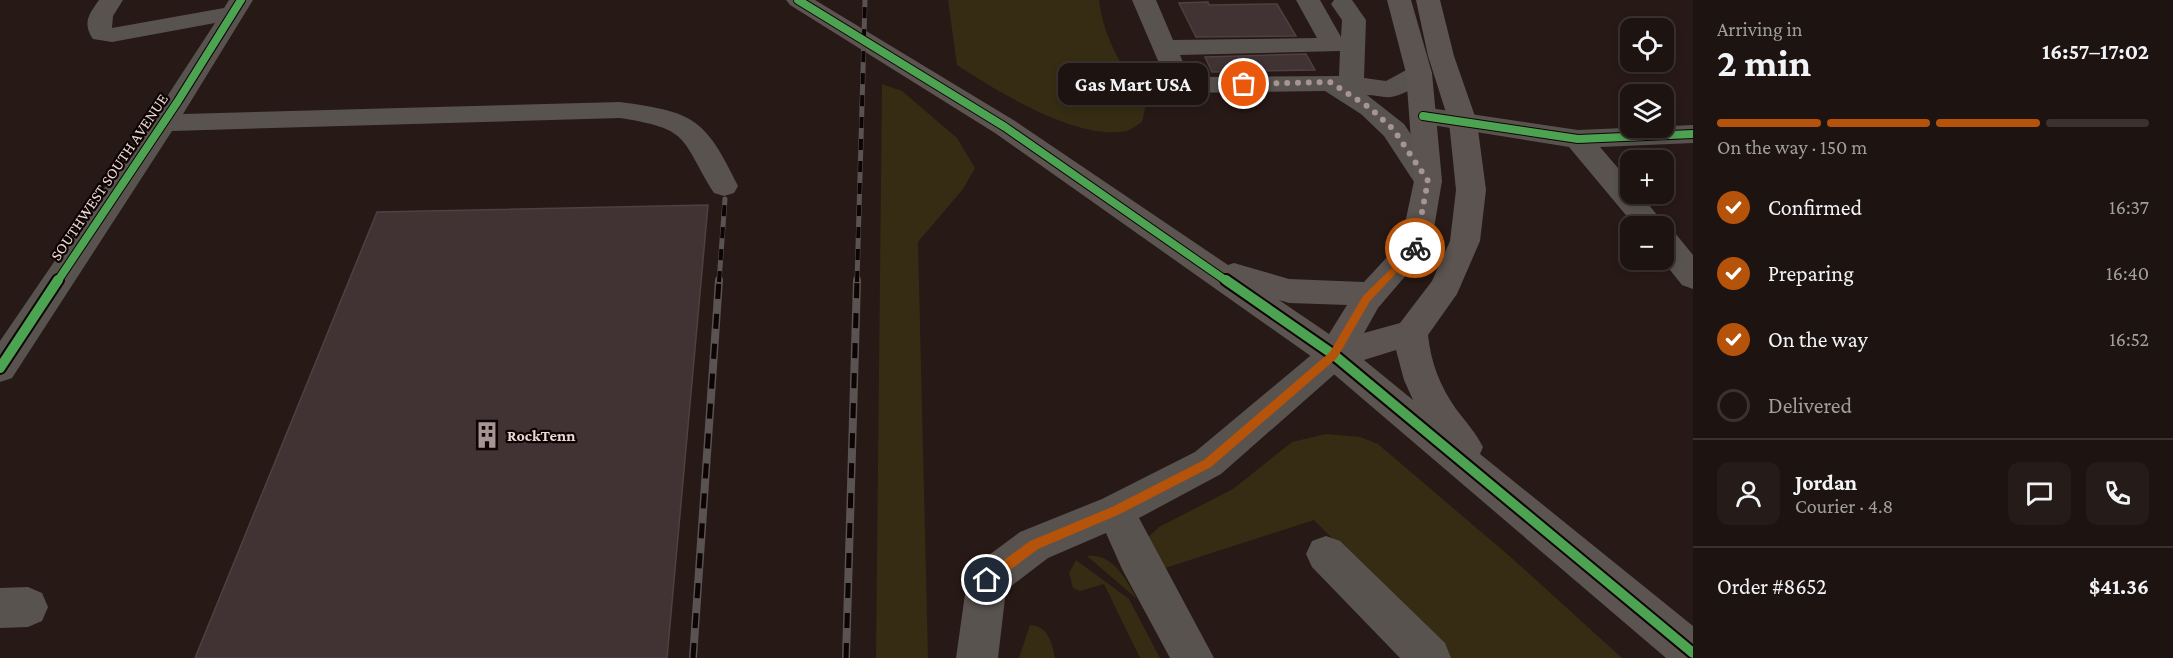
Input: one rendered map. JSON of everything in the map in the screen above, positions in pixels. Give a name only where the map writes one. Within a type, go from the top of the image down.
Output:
[{"type":"main road","points":[[798,0],[1005,127],[1334,355],[1693,653]]},
{"type":"main road","points":[[1334,355],[1371,294],[1416,246],[1428,181],[1419,73],[1399,0]]},
{"type":"main road","points":[[1334,355],[1411,333],[1446,286],[1465,240],[1471,190],[1463,122],[1441,56],[1428,0]]},
{"type":"main road","points":[[1203,265],[1289,291],[1371,294]]},
{"type":"main road","points":[[1411,333],[1412,357],[1419,378],[1443,420],[1506,498]]},
{"type":"street","points":[[111,0],[98,20],[98,29],[102,34],[112,35],[236,7]]},
{"type":"street","points":[[1144,0],[1180,85],[1341,84],[1390,88],[1419,73]]},
{"type":"street","points":[[1308,0],[1343,47]]},
{"type":"street","points":[[1341,84],[1343,47],[1354,20],[1343,4]]},
{"type":"street","name":"SOUTHWEST SOUTH AVENUE","points":[[0,368],[163,123],[236,7]]},
{"type":"street","points":[[1164,48],[1343,47]]},
{"type":"street","points":[[1341,84],[1394,130],[1428,181]]},
{"type":"street","points":[[163,123],[620,110],[657,115],[688,127],[707,149],[724,186]]},
{"type":"street","points":[[1423,116],[1578,139],[1693,135]]},
{"type":"street","points":[[1578,139],[1643,216]]},
{"type":"street","points":[[1674,253],[1693,277]]},
{"type":"street","points":[[977,658],[987,580],[1034,545],[1116,511],[1208,463],[1334,355]]},
{"type":"street","points":[[1116,511],[1136,556],[1193,658]]},
{"type":"street","points":[[1326,554],[1430,658]]},
{"type":"shaded area","points":[[948,0],[1099,0],[1110,42],[1146,104],[1142,122],[1126,131],[1106,132],[1085,129],[1038,112],[974,76],[957,65]]},
{"type":"shaded area","points":[[882,84],[902,91],[957,138],[975,168],[963,189],[918,242],[928,658],[876,658]]},
{"type":"shaded area","points":[[1326,434],[1360,437],[1378,444],[1514,560],[1622,658],[1451,658],[1314,520],[1162,569],[1143,542],[1159,527],[1233,489],[1292,442]]},
{"type":"shaded area","points":[[1087,556],[1104,559],[1118,569],[1137,599]]},
{"type":"shaded area","points":[[1076,560],[1129,599],[1160,658],[1140,658],[1104,584],[1080,591],[1073,588],[1069,573]]},
{"type":"shaded area","points":[[1030,625],[1041,628],[1045,632],[1051,641],[1055,658],[1019,658]]},
{"type":"building","points":[[1208,2],[1209,5],[1277,4],[1296,36],[1196,37],[1179,3]]},
{"type":"building","points":[[1306,54],[1315,70],[1212,72],[1205,57]]},
{"type":"building","name":"RockTenn","points":[[708,205],[667,658],[195,658],[377,212]]},
{"type":"railway","points":[[857,282],[865,0]]},
{"type":"railway","points":[[719,282],[725,199]]},
{"type":"railway","points":[[693,658],[719,280]]},
{"type":"railway","points":[[846,658],[857,280]]},
{"type":"cycle path","points":[[0,368],[178,101],[241,0]]},
{"type":"cycle path","points":[[798,0],[1005,127],[1334,355],[1693,653]]},
{"type":"cycle path","points":[[1423,116],[1578,139],[1693,134]]},
{"type":"way so far","points":[[1244,84],[1330,82],[1370,108],[1394,130],[1428,181],[1415,248]]},
{"type":"place","name":"Gas Mart USA","points":[[1244,84]]},
{"type":"place","name":"RockTenn","points":[[487,435]]},
{"type":"route","points":[[987,580],[1034,545],[1116,511],[1208,463],[1334,355],[1367,299],[1415,248]]}]
